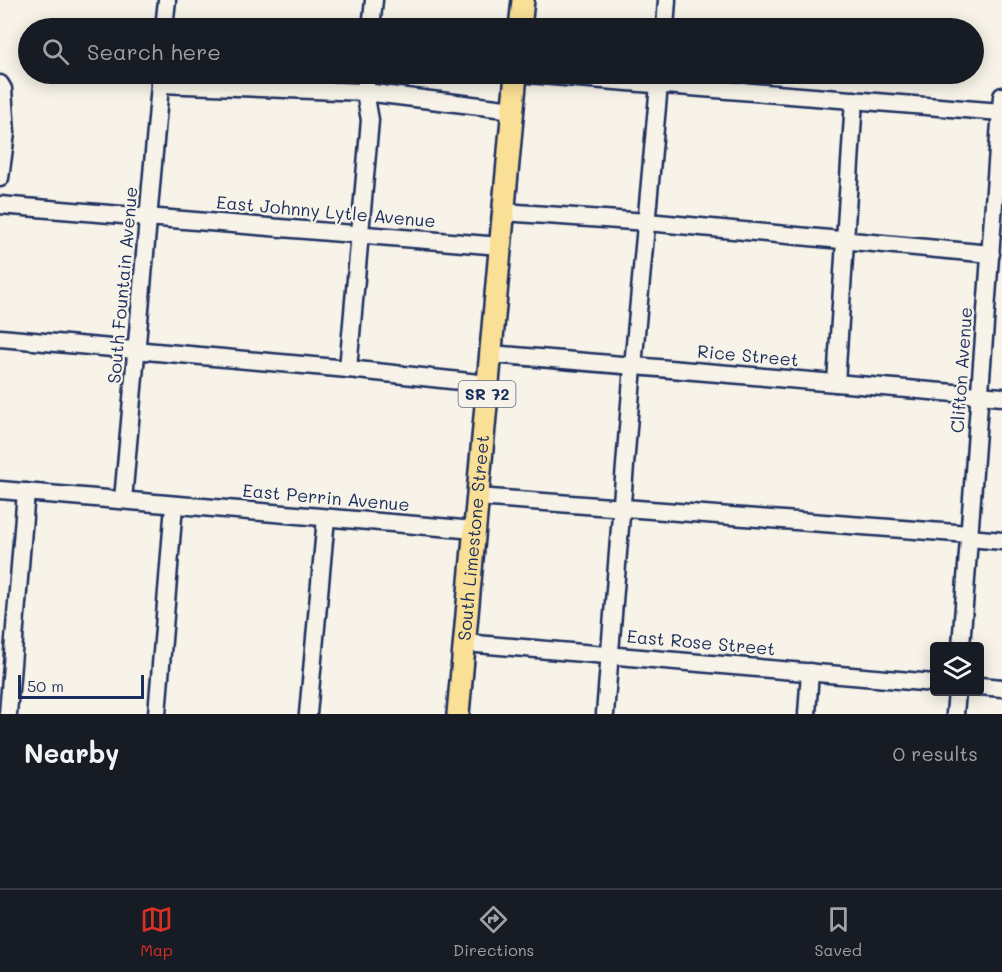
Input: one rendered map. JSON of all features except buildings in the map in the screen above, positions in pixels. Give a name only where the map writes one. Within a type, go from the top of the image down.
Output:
[{"type":"main road","points":[[521,18],[523,0]]},
{"type":"main road","name":"South Limestone Street","points":[[458,714],[515,84]]},
{"type":"street","points":[[165,18],[167,0]]},
{"type":"street","points":[[372,18],[374,0]]},
{"type":"street","points":[[666,18],[667,0]]},
{"type":"street","points":[[0,84],[3,89],[6,133],[0,178]]},
{"type":"street","name":"South Fountain Avenue","points":[[123,500],[160,84]]},
{"type":"street","points":[[239,84],[365,92],[513,110]]},
{"type":"street","points":[[348,369],[370,120],[366,84]]},
{"type":"street","points":[[605,714],[633,366],[660,84]]},
{"type":"street","points":[[706,84],[854,100],[1001,104]]},
{"type":"street","points":[[836,383],[854,100]]},
{"type":"street","name":"Clifton Avenue","points":[[961,642],[1001,104]]},
{"type":"street","name":"East Johnny Lytle Avenue","points":[[0,209],[149,217],[500,246]]},
{"type":"street","points":[[503,212],[646,222],[991,254]]},
{"type":"street","points":[[0,338],[137,349],[488,384]]},
{"type":"street","name":"Rice Street","points":[[491,354],[1002,397]]},
{"type":"street","name":"East Perrin Avenue","points":[[0,490],[475,530]]},
{"type":"street","points":[[8,714],[26,492]]},
{"type":"street","points":[[478,497],[969,536],[1002,541]]},
{"type":"street","points":[[156,714],[174,505]]},
{"type":"street","points":[[308,714],[326,518]]},
{"type":"street","name":"East Rose Street","points":[[465,643],[930,682]]},
{"type":"street","points":[[807,714],[810,672]]},
{"type":"street","points":[[984,686],[1002,688]]},
{"type":"street","points":[[956,714],[957,696]]}]
